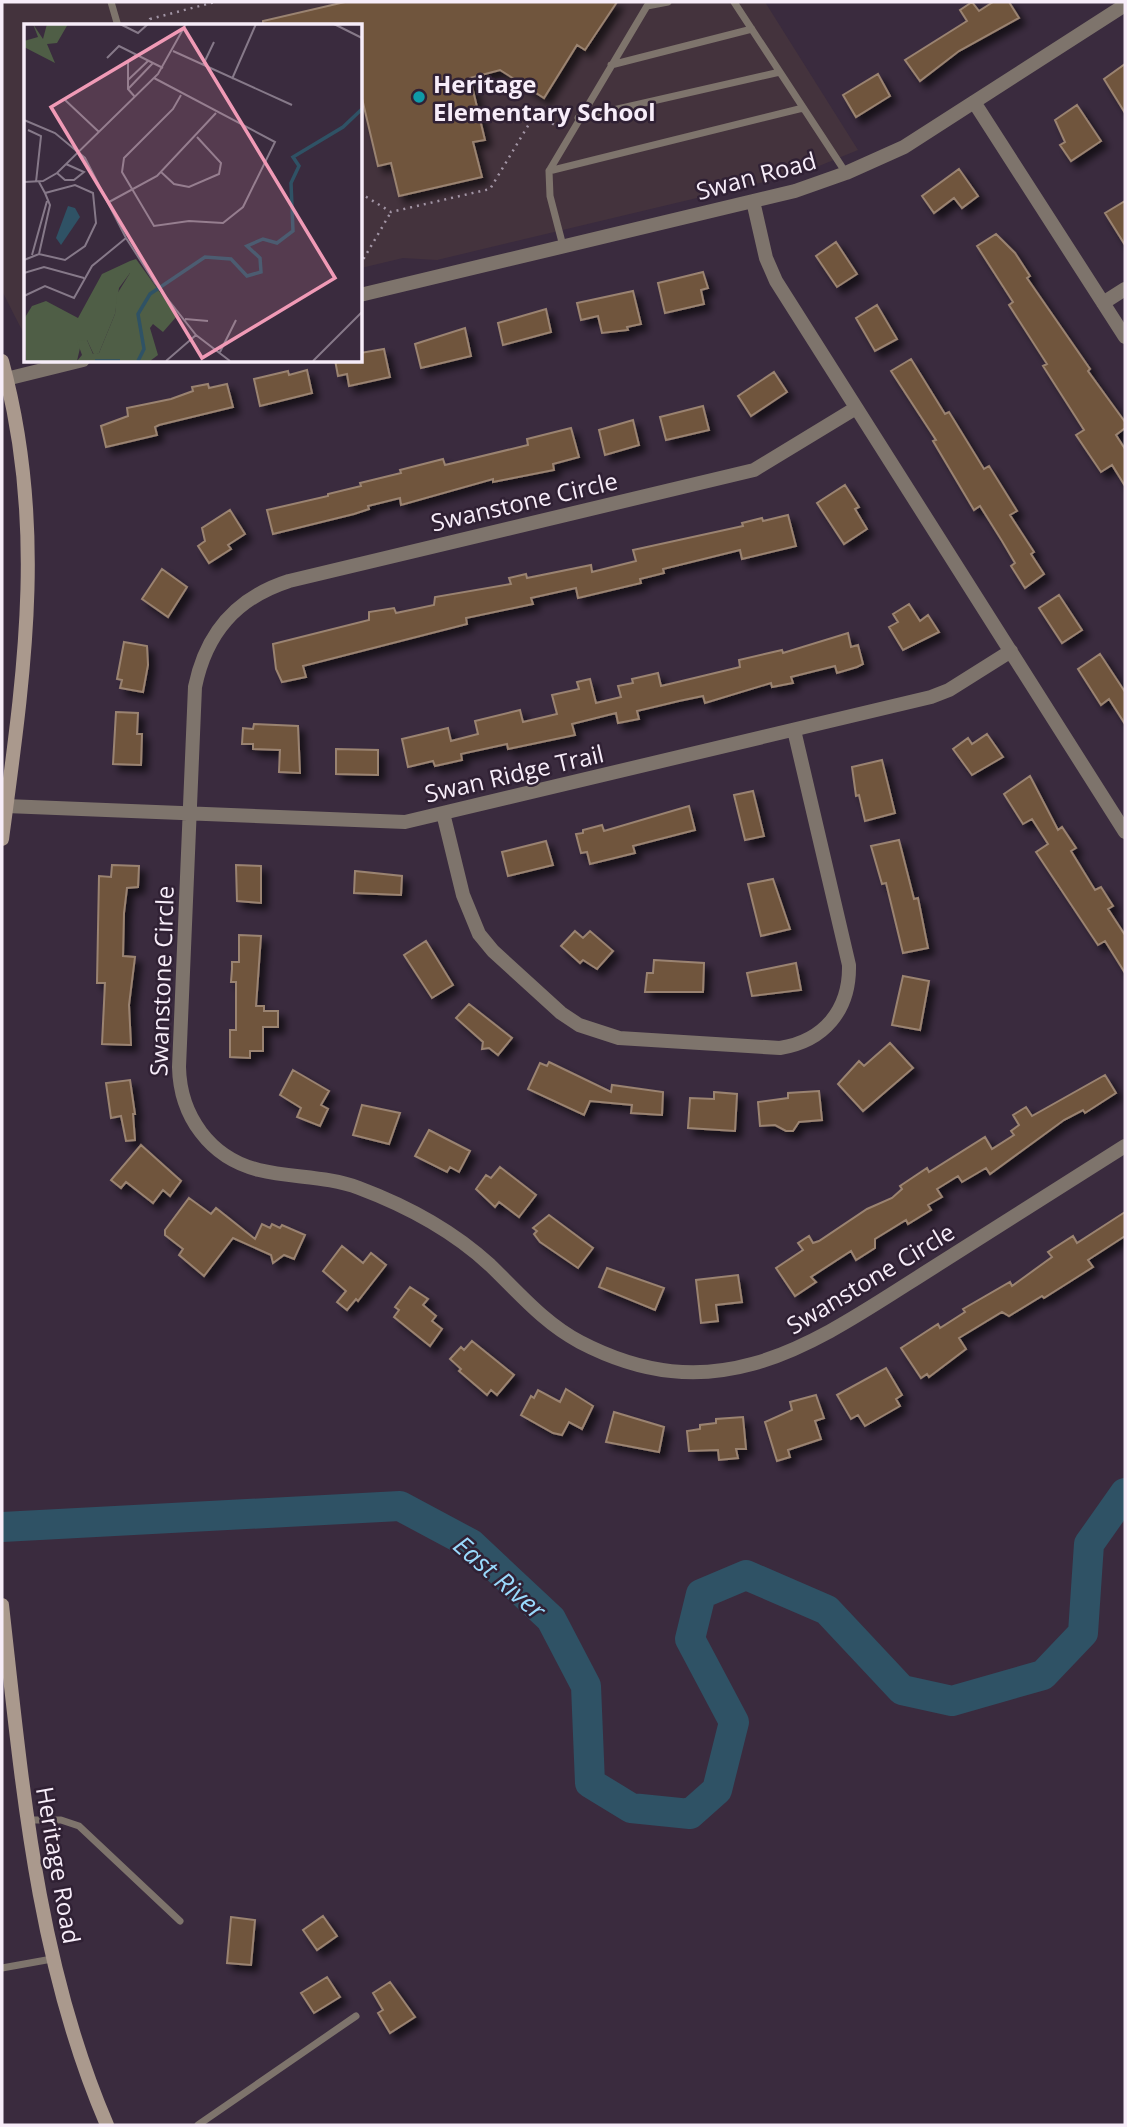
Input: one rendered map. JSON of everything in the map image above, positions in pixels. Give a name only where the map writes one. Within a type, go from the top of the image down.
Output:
[{"type":"main road","points":[[2,361],[22,465],[30,560],[24,680],[2,839]]},
{"type":"main road","name":"Heritage Road","points":[[2,1605],[26,1820],[52,1959],[75,2040],[107,2125]]},
{"type":"street","name":"Swan Road","points":[[362,295],[752,201],[846,173],[904,147],[1125,5]]},
{"type":"street","points":[[974,102],[1125,337]]},
{"type":"street","points":[[752,201],[770,270],[1125,832]]},
{"type":"street","points":[[1103,303],[1125,289]]},
{"type":"street","points":[[4,379],[75,362]]},
{"type":"street","name":"Swanstone Circle","points":[[856,408],[754,470],[289,581],[250,598],[218,627],[199,666],[195,687],[180,1077],[188,1113],[206,1140],[240,1164],[354,1187],[394,1202],[432,1221],[490,1265],[549,1322],[579,1341],[611,1356],[651,1366],[701,1371],[748,1366],[787,1355],[830,1333],[1125,1146]]},
{"type":"street","name":"Swan Ridge Trail","points":[[6,806],[386,823],[443,813],[931,697],[949,691],[1011,652]]},
{"type":"street","points":[[443,813],[463,895],[480,934],[493,951],[561,1013],[579,1025],[620,1038],[780,1048],[796,1045],[819,1034],[832,1022],[846,996],[849,972],[794,730]]},
{"type":"lane","points":[[111,2],[117,24]]},
{"type":"lane","points":[[564,246],[550,196],[549,171],[647,6],[668,2]]},
{"type":"lane","points":[[734,2],[846,173]]},
{"type":"lane","points":[[610,65],[752,29]]},
{"type":"lane","points":[[579,118],[780,72]]},
{"type":"lane","points":[[549,171],[803,108]]},
{"type":"lane","points":[[26,1820],[61,1820],[79,1826],[180,1921]]},
{"type":"lane","points":[[2,1968],[52,1959]]},
{"type":"lane","points":[[198,2125],[356,2016]]},
{"type":"path","points":[[151,24],[150,19],[215,2]]},
{"type":"path","points":[[362,194],[391,212],[490,189],[536,114],[569,134]]},
{"type":"path","points":[[362,262],[391,212]]},
{"type":"shaded area","points":[[2,2],[765,2],[858,150],[802,173],[437,260],[403,258],[362,268],[362,24],[24,24],[24,334],[2,291]]},
{"type":"building","name":"Heritage Elementary School","points":[[345,2],[617,2],[585,50],[577,45],[544,98],[500,70],[470,78],[485,140],[473,142],[482,177],[399,196],[391,163],[378,166],[362,98],[362,24],[263,24],[263,21]]},
{"type":"building","points":[[972,2],[979,11],[993,2],[1009,2],[1019,18],[959,51],[920,81],[905,60],[967,21],[960,10]]},
{"type":"building","points":[[1125,64],[1125,113],[1104,79]]},
{"type":"building","points":[[878,74],[890,96],[856,117],[843,95]]},
{"type":"building","points":[[1077,105],[1101,141],[1071,161],[1060,145],[1065,142],[1055,120]]},
{"type":"building","points":[[959,169],[978,196],[962,208],[954,198],[934,213],[922,196]]},
{"type":"building","points":[[1125,201],[1125,245],[1105,213]]},
{"type":"building","points":[[996,234],[1015,253],[1030,276],[1027,278],[1125,422],[1125,428],[1116,435],[1125,449],[1125,486],[1112,465],[1101,472],[1076,435],[1084,430],[1043,366],[1047,364],[1009,305],[1013,302],[977,246]]},
{"type":"building","points":[[836,242],[857,274],[837,287],[816,256]]},
{"type":"building","points":[[703,272],[708,288],[701,290],[704,304],[665,313],[658,283]]},
{"type":"building","points":[[633,291],[641,324],[627,327],[628,330],[602,333],[598,316],[581,320],[577,303]]},
{"type":"building","points":[[877,305],[897,339],[875,351],[856,318]]},
{"type":"building","points":[[546,309],[551,332],[503,345],[498,323]]},
{"type":"building","points":[[465,328],[471,356],[421,368],[415,344]]},
{"type":"building","points":[[384,349],[390,377],[349,386],[347,374],[338,376],[335,362],[362,362],[362,353]]},
{"type":"building","points":[[911,359],[945,414],[949,412],[984,469],[989,466],[1017,511],[1010,515],[1034,552],[1031,554],[1044,574],[1025,588],[1011,566],[1015,563],[1002,541],[980,506],[974,510],[933,441],[936,440],[891,371]]},
{"type":"building","points":[[307,370],[312,393],[260,406],[254,379],[288,371],[289,375]]},
{"type":"building","points":[[774,372],[787,392],[751,416],[738,396]]},
{"type":"building","points":[[208,384],[209,388],[227,384],[233,407],[159,425],[155,427],[157,435],[106,447],[101,426],[128,416],[127,408],[171,399],[193,391],[192,387]]},
{"type":"building","points":[[703,406],[709,430],[666,440],[660,417]]},
{"type":"building","points":[[633,420],[639,445],[605,455],[599,430]]},
{"type":"building","points":[[571,428],[579,457],[553,464],[554,470],[493,482],[493,479],[401,505],[400,498],[368,506],[369,509],[354,514],[273,534],[267,510],[328,496],[361,486],[360,483],[401,473],[400,470],[443,459],[445,465],[528,445],[527,439]]},
{"type":"building","points":[[845,485],[859,507],[855,509],[867,529],[844,544],[817,503]]},
{"type":"building","points":[[230,510],[245,534],[228,545],[231,549],[209,563],[198,546],[205,541],[202,528]]},
{"type":"building","points":[[788,515],[796,546],[742,559],[740,550],[663,569],[664,573],[640,579],[641,583],[578,598],[576,588],[531,598],[533,604],[466,618],[467,624],[303,666],[306,677],[282,682],[276,669],[273,644],[369,620],[369,612],[394,608],[396,613],[434,605],[435,597],[511,584],[509,578],[526,574],[527,578],[591,565],[592,572],[636,561],[633,550],[743,526],[742,523],[762,518],[763,521]]},
{"type":"building","points":[[162,569],[187,587],[168,617],[142,599]]},
{"type":"building","points":[[1059,595],[1082,630],[1062,643],[1039,608]]},
{"type":"building","points":[[909,604],[920,621],[928,615],[939,632],[903,650],[889,627],[898,622],[893,614]]},
{"type":"building","points":[[848,633],[851,647],[858,645],[863,664],[857,667],[837,673],[835,666],[791,677],[793,683],[772,687],[771,683],[705,703],[703,696],[637,711],[639,719],[618,723],[616,713],[572,724],[575,735],[508,749],[507,744],[461,754],[462,760],[435,766],[433,761],[408,767],[402,739],[448,728],[451,741],[478,734],[475,721],[520,710],[523,722],[557,714],[552,695],[579,689],[577,682],[590,679],[596,703],[621,697],[618,686],[633,683],[632,679],[658,673],[661,686],[740,667],[739,660],[782,650],[783,653]]},
{"type":"building","points":[[124,642],[147,646],[148,665],[143,692],[120,688],[122,680],[117,679]]},
{"type":"building","points":[[1100,654],[1125,692],[1125,724],[1109,699],[1101,705],[1078,669]]},
{"type":"building","points":[[116,712],[138,713],[137,734],[142,734],[141,765],[113,764]]},
{"type":"building","points":[[254,724],[298,726],[300,773],[279,772],[280,750],[253,749],[253,744],[242,744],[243,728],[253,729]]},
{"type":"building","points":[[987,734],[1003,757],[972,775],[953,749],[968,738],[972,744]]},
{"type":"building","points":[[336,749],[378,750],[378,775],[336,774]]},
{"type":"building","points":[[882,760],[895,813],[865,821],[859,795],[856,796],[852,767]]},
{"type":"building","points":[[1030,776],[1058,830],[1062,827],[1076,848],[1071,851],[1095,890],[1101,887],[1113,906],[1108,909],[1125,935],[1125,973],[1105,941],[1098,945],[1036,852],[1048,844],[1032,819],[1023,824],[1004,794]]},
{"type":"building","points":[[753,791],[764,836],[745,840],[734,795]]},
{"type":"building","points":[[689,806],[695,830],[633,846],[635,853],[590,864],[587,852],[581,853],[576,834],[583,833],[583,830],[602,825],[604,831]]},
{"type":"building","points":[[899,840],[914,899],[918,898],[928,948],[903,953],[886,883],[882,884],[871,846]]},
{"type":"building","points":[[546,841],[553,865],[508,876],[502,852]]},
{"type":"building","points":[[112,865],[139,866],[138,887],[127,888],[124,913],[123,956],[135,957],[129,1005],[131,1045],[102,1044],[105,983],[97,983],[99,876],[111,877]]},
{"type":"building","points":[[236,865],[261,866],[261,903],[237,901]]},
{"type":"building","points":[[355,871],[402,876],[401,895],[354,893]]},
{"type":"building","points":[[773,879],[790,929],[761,936],[748,884]]},
{"type":"building","points":[[575,931],[583,938],[590,931],[613,951],[597,969],[583,960],[580,963],[561,946]]},
{"type":"building","points":[[239,935],[261,936],[256,1006],[264,1006],[264,1011],[278,1011],[278,1027],[263,1027],[263,1051],[250,1051],[250,1058],[230,1057],[230,1030],[236,1030],[236,982],[231,982],[232,962],[239,962]]},
{"type":"building","points":[[426,941],[453,985],[432,998],[404,955]]},
{"type":"building","points":[[654,960],[704,963],[703,992],[645,992],[647,973],[653,973]]},
{"type":"building","points":[[796,963],[801,990],[752,996],[747,973]]},
{"type":"building","points":[[903,976],[929,981],[920,1030],[892,1025]]},
{"type":"building","points":[[469,1004],[512,1038],[498,1055],[489,1048],[482,1049],[483,1042],[456,1018]]},
{"type":"building","points":[[890,1043],[913,1068],[863,1111],[838,1084],[859,1061],[864,1066]]},
{"type":"building","points":[[549,1062],[611,1092],[612,1085],[663,1092],[662,1115],[631,1113],[632,1105],[590,1101],[584,1115],[528,1089],[540,1063],[547,1066]]},
{"type":"building","points":[[293,1070],[329,1091],[321,1105],[328,1109],[320,1126],[297,1117],[301,1108],[280,1095]]},
{"type":"building","points":[[1105,1075],[1116,1093],[1085,1113],[1083,1110],[1064,1120],[990,1174],[986,1168],[962,1182],[958,1176],[937,1189],[942,1197],[928,1205],[931,1210],[908,1224],[906,1220],[875,1239],[875,1248],[856,1260],[851,1251],[811,1277],[816,1282],[795,1296],[776,1268],[803,1250],[798,1243],[809,1236],[813,1243],[819,1241],[867,1209],[892,1198],[902,1189],[900,1186],[927,1168],[929,1172],[985,1137],[992,1149],[1014,1135],[1011,1131],[1019,1125],[1013,1115],[1026,1107],[1032,1116]]},
{"type":"building","points":[[130,1080],[135,1114],[135,1140],[126,1141],[121,1116],[111,1118],[106,1083]]},
{"type":"building","points":[[819,1091],[822,1120],[799,1122],[793,1131],[786,1131],[775,1125],[760,1126],[758,1102],[788,1098],[788,1093]]},
{"type":"building","points":[[714,1092],[737,1094],[735,1131],[688,1128],[690,1098],[714,1099]]},
{"type":"building","points":[[362,1105],[400,1113],[389,1144],[353,1135]]},
{"type":"building","points":[[429,1130],[470,1151],[459,1172],[450,1167],[447,1172],[415,1156]]},
{"type":"building","points":[[141,1145],[181,1181],[170,1196],[163,1190],[153,1203],[126,1182],[121,1188],[111,1180]]},
{"type":"building","points":[[500,1167],[536,1195],[519,1217],[499,1202],[495,1207],[476,1189],[486,1175],[491,1178]]},
{"type":"building","points":[[189,1198],[211,1214],[216,1208],[255,1239],[262,1224],[270,1228],[272,1224],[280,1228],[282,1225],[305,1235],[294,1259],[284,1255],[273,1263],[271,1255],[233,1238],[204,1276],[179,1255],[183,1249],[165,1235],[165,1230]]},
{"type":"building","points":[[1125,1212],[1125,1236],[1088,1260],[1093,1267],[1044,1298],[1042,1296],[1009,1316],[1002,1312],[959,1338],[966,1349],[929,1377],[927,1374],[921,1378],[901,1348],[938,1324],[940,1328],[965,1312],[963,1309],[1010,1282],[1012,1286],[1052,1257],[1048,1252],[1073,1236],[1077,1243]]},
{"type":"building","points":[[549,1215],[593,1248],[578,1268],[540,1242],[534,1234],[537,1231],[533,1228]]},
{"type":"building","points":[[342,1246],[363,1263],[371,1253],[386,1265],[358,1301],[356,1299],[347,1310],[337,1302],[346,1291],[323,1271]]},
{"type":"building","points":[[607,1268],[664,1288],[655,1310],[599,1287]]},
{"type":"building","points":[[738,1275],[742,1302],[716,1305],[718,1321],[701,1323],[696,1280]]},
{"type":"building","points":[[410,1287],[428,1299],[423,1305],[436,1316],[432,1321],[442,1329],[430,1346],[394,1317],[399,1310],[395,1307]]},
{"type":"building","points":[[472,1341],[514,1375],[497,1395],[491,1390],[487,1395],[459,1371],[461,1369],[450,1359],[461,1347],[464,1350]]},
{"type":"building","points":[[886,1368],[902,1395],[896,1399],[900,1406],[865,1426],[858,1415],[851,1419],[837,1395]]},
{"type":"building","points":[[566,1389],[593,1406],[582,1429],[569,1422],[562,1435],[553,1433],[521,1415],[531,1396],[534,1398],[538,1390],[560,1402]]},
{"type":"building","points":[[816,1395],[824,1418],[815,1421],[821,1439],[788,1450],[790,1457],[777,1461],[765,1422],[792,1410],[790,1402]]},
{"type":"building","points":[[614,1412],[664,1427],[659,1452],[606,1442]]},
{"type":"building","points":[[743,1417],[746,1449],[736,1449],[738,1458],[719,1460],[718,1450],[689,1451],[687,1431],[700,1429],[700,1425],[716,1423],[716,1419]]},
{"type":"building","points":[[323,1916],[337,1936],[317,1950],[303,1930]]},
{"type":"building","points":[[231,1917],[255,1920],[251,1965],[227,1963]]},
{"type":"building","points":[[327,1977],[340,1997],[314,2013],[301,1993]]},
{"type":"building","points":[[390,1982],[415,2017],[390,2033],[378,2013],[383,2010],[373,1993]]},
{"type":"waterway","name":"East River","points":[[2,1527],[400,1506],[471,1544],[551,1619],[586,1686],[590,1783],[631,1808],[690,1814],[717,1790],[734,1722],[690,1639],[701,1594],[746,1575],[827,1610],[902,1690],[952,1701],[1043,1675],[1083,1633],[1089,1544],[1125,1493]]},
{"type":"place","name":"Heritage Elementary School","points":[[419,97]]}]
